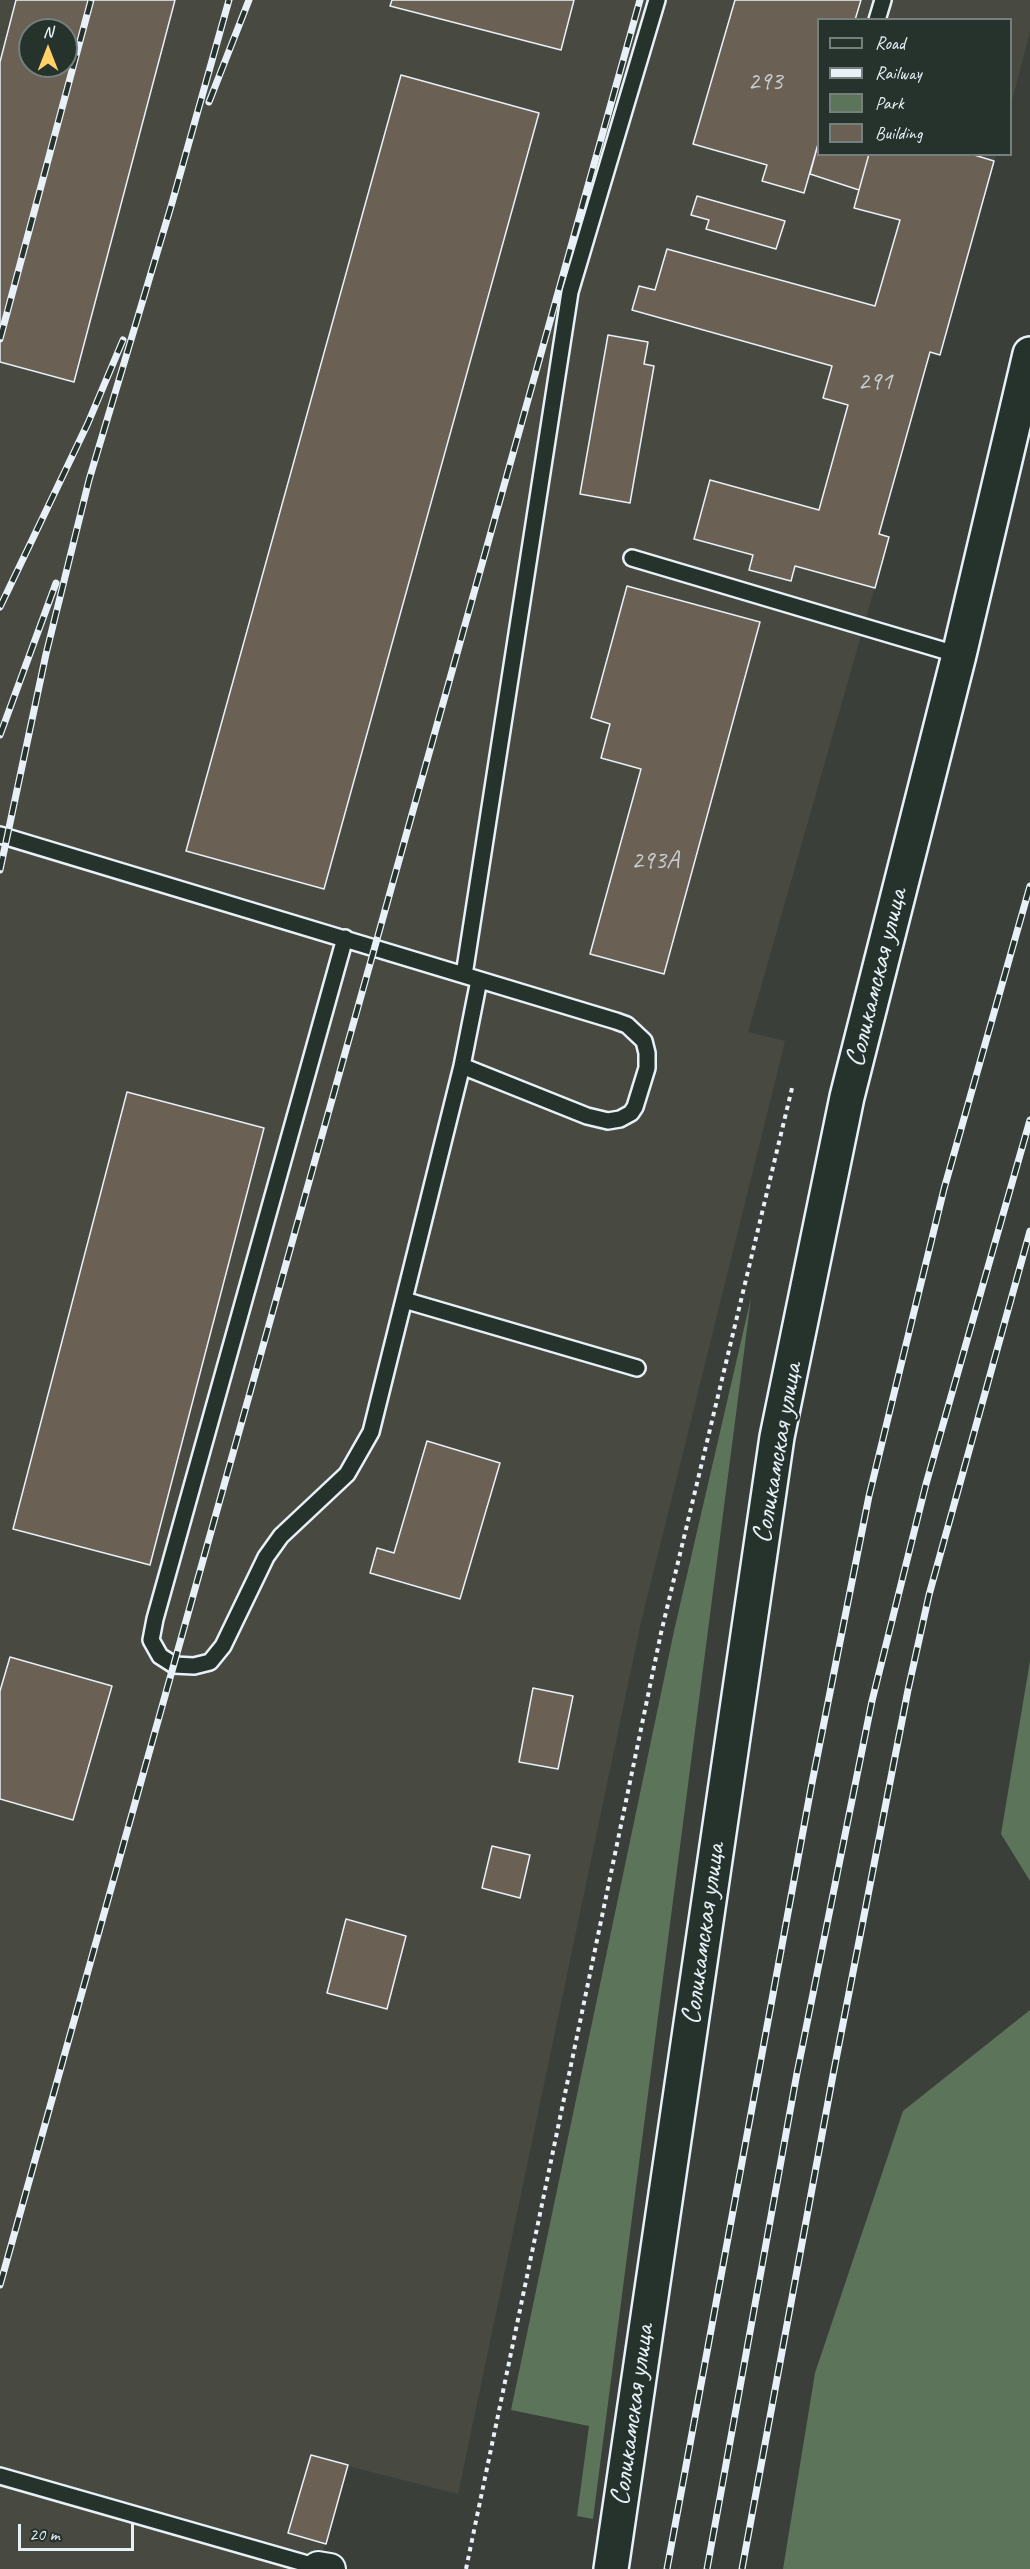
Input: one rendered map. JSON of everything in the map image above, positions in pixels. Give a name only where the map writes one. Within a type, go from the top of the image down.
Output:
[{"type":"main road","name":"Соликамская улица","points":[[611,2569],[777,1437],[847,1097],[959,655],[1030,354]]},
{"type":"lane","points":[[464,975],[570,292],[657,0]]},
{"type":"lane","points":[[878,18],[883,0]]},
{"type":"lane","points":[[632,558],[959,655]]},
{"type":"lane","points":[[0,835],[627,1025],[644,1041],[647,1053],[647,1068],[635,1107],[621,1119],[608,1121],[587,1116],[462,1066]]},
{"type":"lane","points":[[345,938],[155,1619],[151,1640],[160,1656],[174,1665],[194,1666],[210,1662],[223,1646],[252,1582],[281,1536],[347,1474],[371,1432],[462,1066],[480,980]]},
{"type":"lane","points":[[404,1300],[637,1368]]},
{"type":"lane","points":[[0,2477],[324,2568]]},
{"type":"path","points":[[466,2569],[661,1633],[793,1084]]},
{"type":"shaded area","points":[[0,0],[1030,0],[1030,32],[1012,100],[1012,18],[817,18],[817,156],[996,156],[940,355],[930,352],[879,534],[889,537],[748,1032],[785,1041],[641,1622],[458,2494],[348,2466],[318,2569],[0,2569]]},
{"type":"green space","points":[[751,1298],[593,2519],[577,2516],[589,2426],[511,2410],[674,1631]]},
{"type":"green space","points":[[1030,1661],[1030,1881],[1001,1834]]},
{"type":"green space","points":[[1030,2010],[1030,2569],[783,2569],[815,2373],[903,2111]]},
{"type":"building","points":[[16,0],[175,0],[74,382],[0,362],[0,62]]},
{"type":"building","points":[[392,0],[574,0],[561,50],[390,6]]},
{"type":"building","points":[[735,0],[861,0],[856,18],[817,18],[817,148],[804,193],[762,181],[767,165],[693,144]]},
{"type":"building","points":[[401,75],[539,113],[324,889],[186,851]]},
{"type":"building","points":[[817,148],[817,156],[868,156],[859,190],[810,174]]},
{"type":"building","points":[[868,156],[978,156],[994,161],[940,355],[930,352],[879,534],[889,537],[875,588],[795,566],[791,581],[749,570],[753,555],[694,539],[710,480],[819,510],[848,405],[823,398],[832,366],[632,310],[639,286],[655,290],[667,249],[875,306],[900,220],[854,208]]},
{"type":"building","points":[[697,196],[785,221],[776,249],[706,229],[709,220],[691,215]]},
{"type":"building","points":[[608,335],[648,342],[644,364],[654,366],[630,503],[580,494]]},
{"type":"building","points":[[627,586],[760,622],[664,974],[590,954],[641,769],[601,758],[610,724],[591,718]]},
{"type":"building","points":[[127,1092],[264,1128],[150,1565],[13,1529]]},
{"type":"building","points":[[427,1441],[500,1463],[460,1599],[370,1573],[377,1548],[394,1553]]},
{"type":"building","points":[[10,1657],[112,1686],[73,1820],[0,1799],[0,1691]]},
{"type":"building","points":[[533,1688],[573,1696],[558,1769],[519,1762]]},
{"type":"building","points":[[492,1846],[530,1855],[520,1898],[482,1888]]},
{"type":"building","points":[[346,1919],[406,1936],[387,2009],[327,1993]]},
{"type":"building","points":[[311,2455],[348,2465],[326,2544],[288,2533]]},
{"type":"railway","points":[[0,339],[91,0]]},
{"type":"railway","points":[[0,870],[46,654],[89,480],[172,203],[229,0]]},
{"type":"railway","points":[[209,102],[249,0]]},
{"type":"railway","points":[[0,2285],[640,0]]},
{"type":"railway","points":[[0,607],[88,423],[123,340]]},
{"type":"railway","points":[[0,735],[56,583]]},
{"type":"railway","points":[[667,2569],[811,1788],[869,1496],[944,1189],[1030,886]]},
{"type":"railway","points":[[707,2569],[797,2073],[872,1701],[926,1484],[1030,1120]]},
{"type":"railway","points":[[742,2569],[833,2075],[908,1690],[929,1595],[1030,1231]]}]
